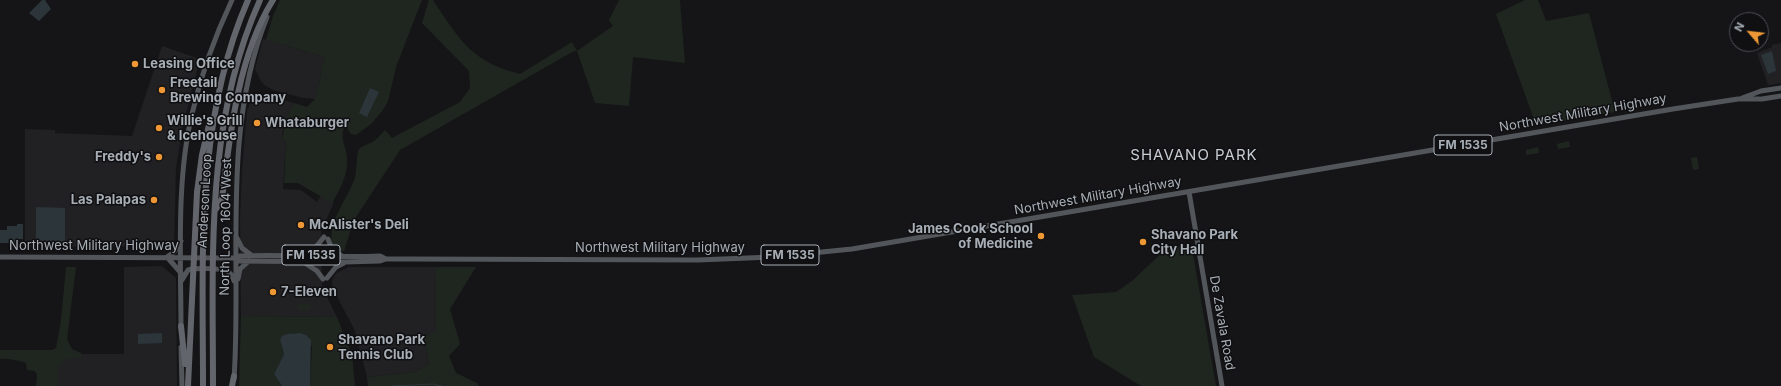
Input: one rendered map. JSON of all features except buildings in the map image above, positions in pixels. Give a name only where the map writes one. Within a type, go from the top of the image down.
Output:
[{"type":"highway","name":"Anderson Loop","points":[[202,386],[204,237],[210,132],[228,56],[248,0]]},
{"type":"highway","name":"Anderson Loop","points":[[213,386],[212,280],[214,212],[219,149],[229,96],[241,54],[260,0]]},
{"type":"highway","points":[[214,212],[222,199],[234,119],[245,70],[264,15],[273,0]]},
{"type":"highway","points":[[187,386],[196,236],[197,192],[207,128],[215,111]]},
{"type":"highway","points":[[181,326],[187,386]]},
{"type":"highway","points":[[233,386],[234,376]]},
{"type":"main road","points":[[182,386],[181,273],[183,180],[192,115],[219,27],[232,0]]},
{"type":"main road","name":"North Loop 1604 West","points":[[234,376],[238,148],[241,121],[256,49],[273,0]]},
{"type":"main road","name":"Northwest Military Highway","points":[[1738,99],[1761,91],[1781,88]]},
{"type":"main road","name":"Northwest Military Highway","points":[[236,258],[239,261],[302,262],[380,256],[386,259],[698,260],[802,254],[859,248],[1380,158],[1738,99],[1762,99],[1781,96]]},
{"type":"main road","name":"De Zavala Road","points":[[1189,192],[1222,386]]},
{"type":"main road","points":[[237,236],[242,248],[251,255]]},
{"type":"main road","points":[[302,262],[316,270],[325,278],[344,259],[332,249],[326,238],[304,255]]},
{"type":"main road","points":[[181,273],[167,257],[174,252],[182,240]]},
{"type":"main road","name":"Northwest Military Highway","points":[[0,256],[236,258],[239,256],[251,255],[304,255],[344,259]]},
{"type":"main road","points":[[236,288],[240,269],[249,261]]},
{"type":"main road","points":[[181,283],[184,276],[190,270],[223,270],[231,274],[236,288]]},
{"type":"shaded area","points":[[42,0],[45,0],[51,9],[39,21],[29,13]]},
{"type":"shaded area","points":[[280,0],[422,0],[396,67],[388,101],[383,110],[371,124],[356,135],[351,134],[345,125],[343,130],[343,138],[347,159],[346,171],[341,187],[332,203],[298,183],[284,183],[286,141],[282,140],[286,120],[294,103],[307,107],[315,99],[325,57],[266,40],[273,16]]},
{"type":"shaded area","points":[[429,0],[433,0],[459,37],[468,47],[489,63],[503,69],[520,74],[572,42],[577,51],[574,51],[400,150],[354,220],[344,251],[337,251],[332,243],[331,235],[333,225],[355,178],[360,148],[374,141],[385,130],[392,138],[460,102],[470,88],[469,71],[422,23]]},
{"type":"shaded area","points":[[619,0],[680,0],[685,63],[633,57],[629,106],[595,103],[577,51],[613,26],[609,20]]},
{"type":"shaded area","points":[[1525,0],[1538,0],[1546,21],[1589,13],[1615,112],[1536,125],[1496,14]]},
{"type":"shaded area","points":[[263,39],[325,57],[315,99],[303,98],[273,90],[264,85],[255,69]]},
{"type":"shaded area","points":[[1781,43],[1781,83],[1768,85],[1757,53],[1769,52],[1769,48],[1772,47],[1772,45]]},
{"type":"shaded area","points":[[162,46],[200,59],[183,125],[176,168],[174,246],[25,247],[25,129],[55,130],[55,133],[132,136]]},
{"type":"shaded area","points":[[1772,51],[1776,71],[1768,74],[1761,55]]},
{"type":"shaded area","points":[[370,88],[379,92],[367,117],[359,113]]},
{"type":"shaded area","points":[[257,97],[280,99],[294,103],[283,129],[282,140],[286,141],[283,189],[301,190],[317,202],[321,195],[334,202],[321,232],[322,287],[337,317],[241,316],[240,219],[242,171],[247,111],[251,101]]},
{"type":"shaded area","points":[[1569,141],[1570,147],[1558,149],[1557,144]]},
{"type":"shaded area","points":[[1538,147],[1539,153],[1526,155],[1526,150]]},
{"type":"shaded area","points":[[1697,157],[1699,169],[1693,170],[1691,158]]},
{"type":"shaded area","points":[[37,207],[65,208],[65,242],[36,242]]},
{"type":"shaded area","points":[[17,224],[23,224],[23,239],[19,239],[19,243],[0,243],[0,230],[7,230],[7,226],[17,226]]},
{"type":"shaded area","points":[[1170,245],[1192,248],[1216,386],[1141,386],[1094,357],[1072,295],[1116,292],[1132,281]]},
{"type":"shaded area","points":[[162,266],[176,278],[177,386],[55,386],[55,374],[65,354],[124,354],[124,267]]},
{"type":"shaded area","points":[[66,267],[76,267],[67,339],[72,349],[81,353],[82,357],[68,359],[61,364],[58,372],[58,386],[36,386],[37,374],[34,371],[27,370],[26,363],[0,359],[0,350],[52,350],[56,348],[61,320]]},
{"type":"shaded area","points":[[349,267],[435,267],[436,334],[424,335],[429,364],[415,372],[367,377],[355,331],[333,289],[332,281],[336,273]]},
{"type":"shaded area","points":[[435,267],[476,267],[450,309],[460,344],[449,356],[456,373],[477,383],[479,386],[368,386],[367,377],[415,372],[429,364],[424,335],[436,333]]},
{"type":"shaded area","points":[[298,304],[310,304],[310,310],[298,310]]},
{"type":"shaded area","name":"Shavano Park Tennis Club","points":[[241,316],[337,317],[352,355],[355,386],[310,386],[312,347],[306,335],[295,333],[280,340],[284,354],[274,374],[282,386],[239,386]]},
{"type":"shaded area","points":[[162,333],[162,343],[138,344],[138,334]]},
{"type":"shaded area","points":[[300,333],[306,335],[311,340],[310,386],[282,386],[274,374],[284,354],[280,340],[282,336]]},
{"type":"waterway","points":[[392,386],[433,384],[442,386]]},
{"type":"place","name":"Leasing Office","points":[[135,64]]},
{"type":"place","name":"Freetail Brewing Company","points":[[162,90]]},
{"type":"place","name":"Whataburger","points":[[257,123]]},
{"type":"place","name":"Willie's Grill & Icehouse","points":[[159,128]]},
{"type":"place","name":"Freddy's","points":[[159,157]]},
{"type":"place","name":"Las Palapas","points":[[154,200]]},
{"type":"place","name":"McAlister's Deli","points":[[301,225]]},
{"type":"place","name":"James Cook School of Medicine","points":[[1041,236]]},
{"type":"place","name":"Shavano Park City Hall","points":[[1143,242]]},
{"type":"place","name":"7-Eleven","points":[[273,292]]},
{"type":"place","name":"Shavano Park Tennis Club","points":[[330,347]]},
{"type":"district","name":"SHAVANO PARK","points":[[1194,155]]}]
